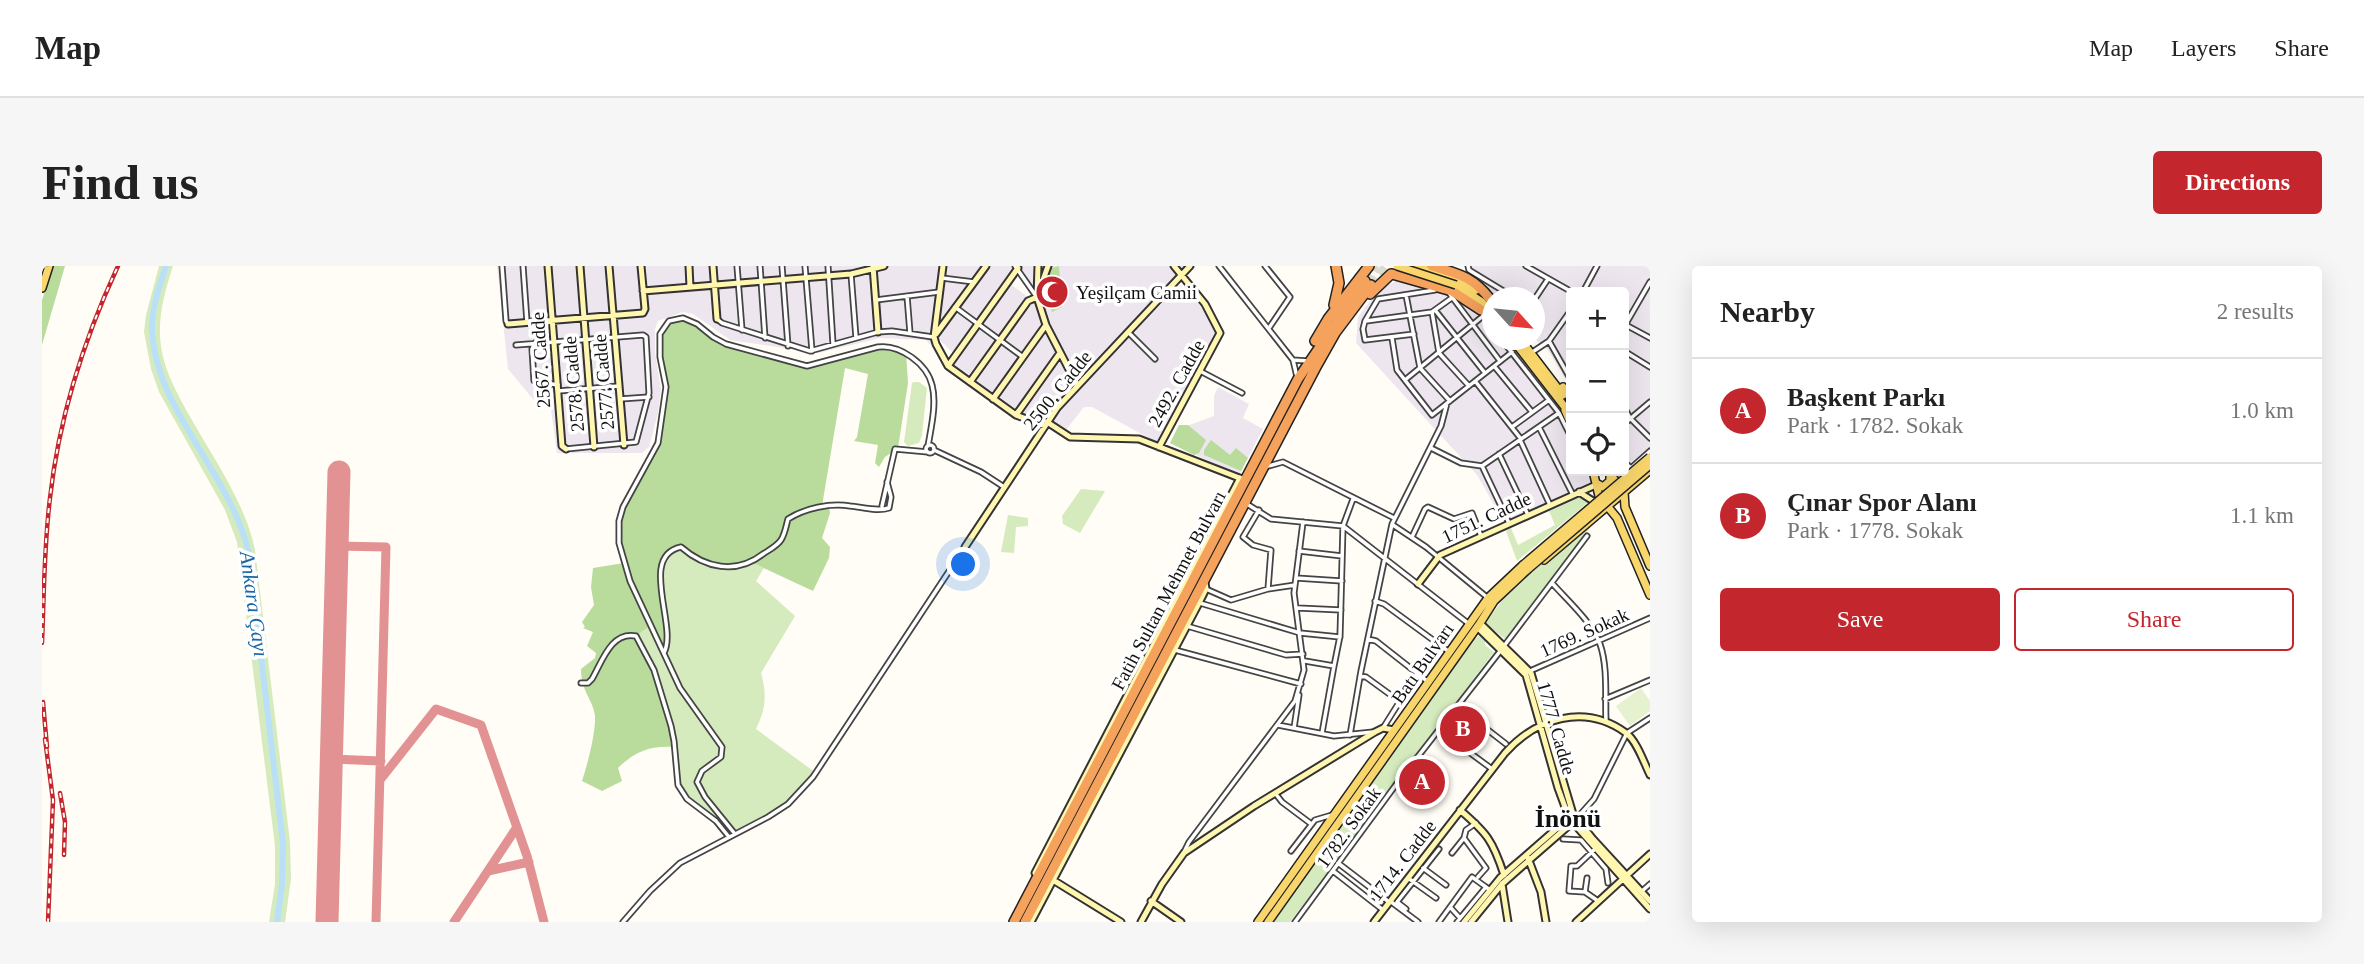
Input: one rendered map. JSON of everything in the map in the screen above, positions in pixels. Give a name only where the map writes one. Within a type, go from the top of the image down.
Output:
[{"type":"highway","points":[[1313,363],[1311,350],[1338,293],[1339,275],[1336,266]]},
{"type":"highway","points":[[1368,282],[1370,266],[1381,274],[1395,270],[1452,291],[1482,313]]},
{"type":"highway","points":[[1434,266],[1469,278],[1482,289]]},
{"type":"highway","points":[[1328,319],[1368,282],[1395,270]]},
{"type":"highway","name":"Fatih Sultan Mehmet Bulvarı","points":[[1017,918],[1243,479],[1298,379],[1313,363],[1368,282]]},
{"type":"highway","name":"Fatih Sultan Mehmet Bulvarı","points":[[1025,922],[1052,876],[1205,584],[1313,363]]},
{"type":"main road","points":[[42,288],[49,266]]},
{"type":"main road","points":[[1415,266],[1456,282],[1482,304]]},
{"type":"main road","points":[[1395,270],[1469,285],[1482,294]]},
{"type":"main road","points":[[1473,295],[1482,313]]},
{"type":"main road","points":[[1521,350],[1569,413]]},
{"type":"main road","points":[[1529,350],[1566,400]]},
{"type":"main road","points":[[1542,368],[1566,392]]},
{"type":"main road","points":[[1545,381],[1566,416]]},
{"type":"main road","points":[[1513,574],[1518,565],[1650,454]]},
{"type":"main road","name":"Batı Bulvarı","points":[[1268,922],[1494,601],[1525,567],[1650,454]]},
{"type":"main road","points":[[1509,585],[1518,582],[1616,508],[1625,492],[1650,467]]},
{"type":"main road","name":"Batı Bulvarı","points":[[1258,922],[1450,652],[1476,625],[1488,598],[1513,574],[1650,467]]},
{"type":"main road","points":[[1596,498],[1603,477],[1618,480],[1625,492]]},
{"type":"main road","points":[[1616,508],[1625,492]]},
{"type":"main road","points":[[1596,498],[1616,508],[1650,566]]},
{"type":"main road","points":[[1616,508],[1650,575]]},
{"type":"main road","points":[[1616,508],[1650,593]]},
{"type":"street","points":[[502,266],[508,324],[643,313],[642,266]]},
{"type":"street","points":[[523,266],[527,323]]},
{"type":"street","name":"2567. Cadde","points":[[548,266],[562,446],[566,449]]},
{"type":"street","name":"2578. Cadde","points":[[580,266],[594,447]]},
{"type":"street","name":"2577. Cadde","points":[[610,266],[624,444]]},
{"type":"street","points":[[689,266],[691,287]]},
{"type":"street","points":[[713,266],[717,319],[788,346],[812,351],[878,332],[934,337]]},
{"type":"street","points":[[737,266],[742,330]]},
{"type":"street","points":[[760,266],[765,338]]},
{"type":"street","points":[[782,266],[788,346]]},
{"type":"street","points":[[805,266],[812,351]]},
{"type":"street","points":[[828,266],[834,345]]},
{"type":"street","points":[[853,266],[856,338]]},
{"type":"street","points":[[643,291],[852,274],[884,266]]},
{"type":"street","points":[[943,266],[934,337],[948,366],[993,399],[1016,415],[1046,424],[1070,437],[1134,439],[1243,479]]},
{"type":"street","points":[[934,337],[986,266]]},
{"type":"street","points":[[1037,297],[1038,266]]},
{"type":"street","points":[[970,382],[1028,302],[1037,297],[1048,266]]},
{"type":"street","name":"2492. Cadde","points":[[1159,447],[1219,337],[1219,330],[1205,304],[1174,266]]},
{"type":"street","name":"2500. Cadde","points":[[965,547],[1046,424],[1077,384],[1190,266]]},
{"type":"street","points":[[1219,266],[1293,360],[1298,379]]},
{"type":"street","points":[[1265,266],[1290,297],[1269,328]]},
{"type":"street","points":[[1468,266],[1469,270],[1497,287]]},
{"type":"street","points":[[1526,266],[1566,289]]},
{"type":"street","points":[[1586,287],[1597,266]]},
{"type":"street","points":[[873,267],[878,332]]},
{"type":"street","points":[[948,366],[1016,267],[1037,297],[1046,325],[1077,384]]},
{"type":"street","points":[[942,278],[974,282]]},
{"type":"street","points":[[1543,287],[1548,279]]},
{"type":"street","points":[[1629,317],[1650,282]]},
{"type":"street","points":[[1414,334],[1365,340],[1363,329],[1378,299],[1443,290],[1452,297],[1500,361]]},
{"type":"street","points":[[876,300],[941,292]]},
{"type":"street","points":[[1406,295],[1420,368],[1448,402]]},
{"type":"street","points":[[907,296],[910,333]]},
{"type":"street","points":[[1365,321],[1434,311],[1452,297]]},
{"type":"street","points":[[956,307],[1023,357]]},
{"type":"street","points":[[1434,311],[1485,373]]},
{"type":"street","points":[[1434,311],[1439,353],[1469,386]]},
{"type":"street","points":[[1405,380],[1472,326],[1482,313]]},
{"type":"street","points":[[1531,353],[1549,341],[1566,317]]},
{"type":"street","points":[[735,834],[705,797],[697,782],[702,771],[721,757],[722,747],[685,697],[630,581],[620,543],[619,525],[629,495],[658,443],[666,387],[660,358],[660,334],[669,321],[690,319],[726,344],[807,366],[878,347],[889,345],[898,348],[919,365],[933,386],[929,449]]},
{"type":"street","points":[[993,399],[1046,325]]},
{"type":"street","points":[[1629,328],[1650,338]]},
{"type":"street","points":[[1128,332],[1155,359]]},
{"type":"street","points":[[516,345],[643,335],[646,337],[649,397],[637,440],[624,444],[566,449]]},
{"type":"street","points":[[1392,338],[1396,370],[1432,415],[1512,352],[1559,413],[1566,427]]},
{"type":"street","points":[[1549,341],[1566,371]]},
{"type":"street","points":[[535,343],[532,349],[533,379],[536,383],[558,388],[619,386]]},
{"type":"street","points":[[1016,415],[1060,353]]},
{"type":"street","points":[[1629,354],[1650,368]]},
{"type":"street","points":[[1293,360],[1313,363]]},
{"type":"street","points":[[1494,366],[1532,412]]},
{"type":"street","points":[[1200,371],[1242,393]]},
{"type":"street","points":[[1475,381],[1520,440],[1550,505]]},
{"type":"street","points":[[620,399],[649,397]]},
{"type":"street","points":[[1512,427],[1549,400]]},
{"type":"street","points":[[1350,735],[1383,558],[1392,524],[1431,448],[1448,402]]},
{"type":"street","points":[[1630,418],[1650,402]]},
{"type":"street","points":[[1431,448],[1461,463],[1482,466],[1559,413]]},
{"type":"street","points":[[1627,413],[1650,438]]},
{"type":"street","points":[[1539,427],[1576,494],[1596,498]]},
{"type":"street","points":[[881,506],[895,449],[929,449],[981,472],[1004,487]]},
{"type":"street","points":[[1499,454],[1528,515]]},
{"type":"street","points":[[1629,467],[1650,454]]},
{"type":"street","points":[[1263,467],[1283,462],[1394,518]]},
{"type":"street","points":[[1482,466],[1509,523]]},
{"type":"street","name":"1751. Cadde","points":[[1418,584],[1438,558],[1576,494],[1603,477]]},
{"type":"street","points":[[664,653],[668,631],[662,599],[662,564],[671,551],[681,547],[706,563],[726,568],[751,562],[779,543],[788,519],[794,515],[829,505],[881,510],[890,508],[891,497],[887,482]]},
{"type":"street","points":[[1322,733],[1340,637],[1343,526],[1353,499]]},
{"type":"street","points":[[1245,503],[1271,519],[1343,526],[1476,625]]},
{"type":"street","points":[[1412,537],[1428,507],[1454,519],[1472,513],[1481,536]]},
{"type":"street","points":[[1259,510],[1243,537],[1253,545],[1271,550],[1268,589]]},
{"type":"street","points":[[1140,922],[1189,842],[1295,701],[1305,661],[1295,585],[1303,522]]},
{"type":"street","points":[[1392,524],[1488,598]]},
{"type":"street","name":"1782. Sokak","points":[[1295,922],[1587,536]]},
{"type":"street","points":[[622,922],[649,891],[680,863],[788,804],[822,766],[965,547]]},
{"type":"street","points":[[1299,551],[1342,556]]},
{"type":"street","points":[[1296,578],[1342,581]]},
{"type":"street","points":[[1552,583],[1598,641],[1604,663],[1606,723]]},
{"type":"street","points":[[1031,922],[1052,876],[1067,854],[1199,603],[1205,584],[1231,600],[1268,589],[1295,585]]},
{"type":"street","points":[[1375,601],[1384,604],[1450,652]]},
{"type":"street","points":[[1199,603],[1300,633],[1340,637]]},
{"type":"street","points":[[1297,607],[1341,610]]},
{"type":"street","name":"1769. Sokak","points":[[1530,671],[1650,618]]},
{"type":"street","name":"1777. Cadde","points":[[1476,625],[1530,671],[1543,724]]},
{"type":"street","points":[[1186,626],[1286,655],[1303,654]]},
{"type":"street","points":[[581,683],[589,683],[614,641],[626,635],[636,636],[654,670],[671,726],[678,785],[687,799],[716,821],[729,837]]},
{"type":"street","points":[[1367,639],[1376,641],[1429,682]]},
{"type":"street","name":"1777. Cadde","points":[[1502,648],[1526,675],[1573,819],[1593,851],[1650,901]]},
{"type":"street","points":[[1174,650],[1301,684]]},
{"type":"street","points":[[1305,661],[1334,666]]},
{"type":"street","points":[[1184,853],[1275,793],[1383,728],[1417,674]]},
{"type":"street","points":[[1360,676],[1366,677],[1399,701]]},
{"type":"street","points":[[1605,699],[1650,680]]},
{"type":"street","points":[[1294,728],[1298,691]]},
{"type":"street","points":[[1457,706],[1506,744]]},
{"type":"street","points":[[1543,724],[1573,716],[1606,723],[1627,733],[1650,775]]},
{"type":"street","points":[[1471,922],[1502,884],[1528,858],[1594,801],[1627,733],[1650,718]]},
{"type":"street","points":[[1278,724],[1334,736],[1375,732]]},
{"type":"street","name":"1714. Cadde","points":[[1374,922],[1410,880],[1460,810],[1510,747],[1543,724]]},
{"type":"street","points":[[1383,728],[1395,730]]},
{"type":"street","points":[[1439,730],[1492,769]]},
{"type":"street","points":[[1470,753],[1488,730]]},
{"type":"street","points":[[1275,793],[1282,802],[1311,823]]},
{"type":"street","points":[[1460,810],[1492,841],[1504,875]]},
{"type":"street","points":[[1292,851],[1311,823],[1327,815],[1334,816]]},
{"type":"street","name":"1777. Cadde","points":[[1573,819],[1650,909]]},
{"type":"street","points":[[1452,853],[1464,838],[1466,830],[1476,823]]},
{"type":"street","points":[[1464,838],[1486,868],[1478,877]]},
{"type":"street","points":[[1563,839],[1581,840],[1593,851],[1606,869],[1608,883]]},
{"type":"street","points":[[1406,909],[1397,902],[1410,880],[1439,849]]},
{"type":"street","points":[[1593,851],[1577,866],[1571,866],[1569,891],[1585,892],[1598,901]]},
{"type":"street","points":[[1576,922],[1650,854]]},
{"type":"street","points":[[1450,907],[1461,921],[1488,889],[1528,858]]},
{"type":"street","points":[[1528,858],[1541,892],[1546,922]]},
{"type":"street","points":[[1338,863],[1418,922]]},
{"type":"street","points":[[1423,869],[1446,886]]},
{"type":"street","points":[[1333,871],[1383,910]]},
{"type":"street","points":[[1052,876],[1121,922]]},
{"type":"street","points":[[1439,922],[1472,877],[1488,889]]},
{"type":"street","points":[[1585,892],[1587,878]]},
{"type":"street","points":[[1410,880],[1436,898]]},
{"type":"street","points":[[1502,884],[1508,922]]},
{"type":"street","points":[[1641,892],[1650,884]]},
{"type":"street","points":[[1151,901],[1181,922]]},
{"type":"street","points":[[1379,916],[1385,922]]},
{"type":"shaded area","points":[[497,266],[987,266],[930,345],[926,340],[880,338],[818,353],[730,340],[693,314],[683,312],[658,321],[655,329],[655,353],[661,389],[649,447],[642,453],[557,453],[551,410],[537,404],[508,369]]},
{"type":"shaded area","points":[[990,266],[1013,268],[976,320],[960,308]]},
{"type":"shaded area","points":[[1020,266],[1188,266],[1078,378],[1064,356],[1037,295]]},
{"type":"shaded area","points":[[1465,266],[1650,266],[1650,451],[1629,466],[1629,287],[1566,287],[1566,380],[1545,347],[1545,287],[1484,287]]},
{"type":"shaded area","points":[[1396,281],[1419,283],[1452,292],[1482,309],[1482,350],[1515,350],[1566,417],[1566,476],[1593,476],[1595,480],[1504,522],[1477,475],[1356,343],[1358,317],[1379,289]]},
{"type":"shaded area","points":[[1010,284],[1028,297],[999,337],[981,324]]},
{"type":"shaded area","points":[[1180,285],[1187,289],[1213,323],[1217,334],[1158,443],[1092,407],[1084,407],[1065,431],[1051,421],[1081,385]]},
{"type":"shaded area","points":[[1029,302],[1035,303],[1073,382],[1043,422],[1020,416],[972,381]]},
{"type":"shaded area","points":[[958,311],[974,323],[953,353],[938,338]]},
{"type":"shaded area","points":[[979,327],[997,340],[971,376],[953,364]]},
{"type":"shaded area","points":[[1218,387],[1249,404],[1243,418],[1263,429],[1239,475],[1170,443],[1179,425],[1184,427],[1214,416],[1214,396]]},
{"type":"green space","points":[[53,266],[65,266],[42,345],[42,300]]},
{"type":"green space","points":[[159,266],[173,266],[160,326],[166,367],[236,498],[255,550],[290,842],[291,879],[285,922],[269,922],[275,884],[275,846],[237,542],[225,510],[159,392],[151,369],[144,332]]},
{"type":"green space","points":[[1059,266],[1062,307],[1052,312],[1050,306],[1042,308],[1041,298],[1048,269]]},
{"type":"green space","points":[[690,319],[718,340],[807,366],[889,345],[906,353],[908,383],[898,448],[885,457],[879,467],[875,463],[878,445],[854,441],[857,437],[868,374],[845,368],[822,506],[829,505],[830,513],[822,538],[830,547],[829,558],[813,591],[751,562],[730,566],[714,564],[681,547],[670,552],[664,560],[662,571],[668,632],[664,653],[650,626],[636,636],[654,671],[675,747],[651,748],[637,753],[618,768],[622,781],[602,791],[582,781],[593,740],[595,716],[583,684],[581,669],[595,658],[596,653],[587,646],[593,632],[583,628],[585,627],[582,622],[594,605],[591,587],[593,568],[624,563],[620,534],[623,512],[631,491],[657,445],[662,423],[665,378],[660,339],[669,321]]},
{"type":"green space","points":[[914,382],[927,388],[922,435],[919,443],[908,446],[904,442]]},
{"type":"green space","points":[[1179,425],[1188,425],[1206,440],[1199,453],[1194,455],[1170,443]]},
{"type":"green space","points":[[1211,440],[1230,455],[1236,448],[1248,458],[1241,471],[1204,455],[1204,450]]},
{"type":"green space","points":[[1081,489],[1105,491],[1080,533],[1063,524],[1062,516]]},
{"type":"green space","points":[[1581,496],[1590,501],[1517,561],[1506,531],[1511,528],[1518,545],[1555,525],[1549,511]]},
{"type":"green space","points":[[1008,515],[1028,518],[1028,526],[1016,527],[1014,553],[1001,552]]},
{"type":"green space","points":[[1595,521],[1505,639],[1485,623],[1511,589]]},
{"type":"green space","points":[[676,548],[751,562],[764,568],[756,581],[795,616],[761,673],[764,701],[756,729],[816,773],[788,804],[729,837],[716,821],[687,799],[678,785],[674,741],[636,636],[650,626],[665,558]]},
{"type":"green space","points":[[1479,636],[1494,652],[1290,922],[1273,922],[1474,639]]},
{"type":"green space","points":[[1641,688],[1650,701],[1650,711],[1630,726],[1616,706]]},
{"type":"green space","points":[[1458,710],[1482,728],[1467,748],[1443,729]]},
{"type":"waterway","name":"Ankara Çayı","points":[[166,266],[152,323],[155,353],[177,411],[226,496],[240,524],[249,554],[283,844],[277,922]]},
{"type":"taxiway","points":[[337,546],[386,547],[376,922]]},
{"type":"taxiway","points":[[380,780],[436,709],[481,725],[527,856],[544,922]]},
{"type":"taxiway","points":[[331,759],[381,761]]},
{"type":"taxiway","points":[[454,922],[517,827]]},
{"type":"taxiway","points":[[488,871],[529,862]]},
{"type":"runway","points":[[327,922],[339,472]]},
{"type":"tunnel","points":[[1365,281],[1377,266]]},
{"type":"tunnel","points":[[1371,285],[1386,266]]},
{"type":"railway","points":[[42,643],[48,516],[60,438],[84,350],[118,266]]},
{"type":"railway","points":[[43,702],[47,747]]},
{"type":"railway","points":[[45,739],[53,800],[48,922]]},
{"type":"railway","points":[[60,793],[65,822],[64,855]]},
{"type":"place","name":"Yeşilçam Camii","points":[[1052,292]]},
{"type":"place","name":"Çınar Spor Alanı","points":[[1463,729]]},
{"type":"place","name":"Başkent Parkı","points":[[1422,782]]},
{"type":"district","name":"İnönü","points":[[1568,818]]}]
